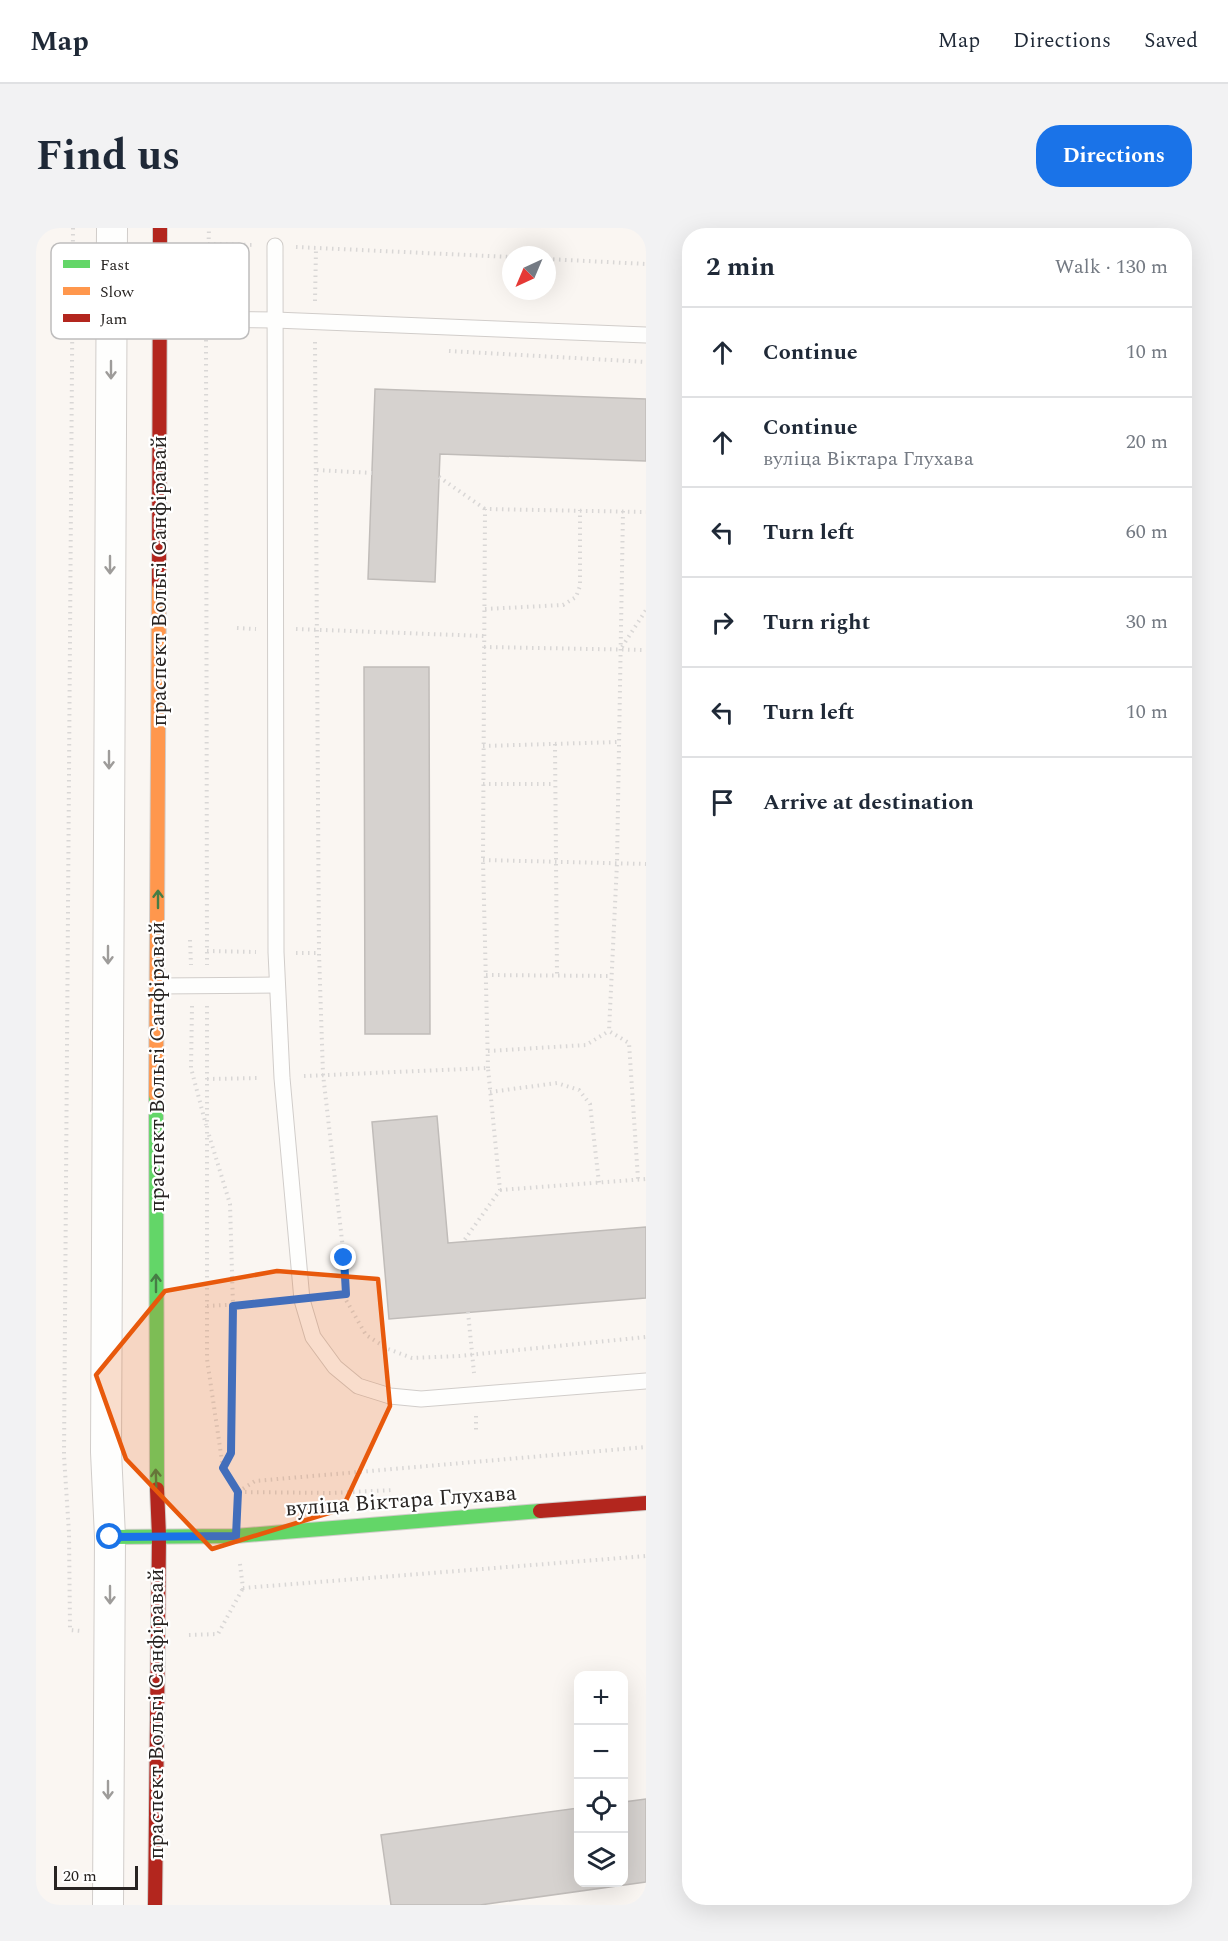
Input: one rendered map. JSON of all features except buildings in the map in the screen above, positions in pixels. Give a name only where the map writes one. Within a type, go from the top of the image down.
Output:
[{"type":"street","name":"праспект Вольгі Санфіравай","points":[[112,228],[112,243]]},
{"type":"street","name":"праспект Вольгі Санфіравай","points":[[160,228],[160,243]]},
{"type":"street","name":"праспект Вольгі Санфіравай","points":[[108,1905],[110,1537],[106,1452],[111,339]]},
{"type":"street","name":"праспект Вольгі Санфіравай","points":[[155,1905],[159,1536],[155,1451],[159,339]]},
{"type":"street","name":"вуліца Віктара Глухава","points":[[110,1537],[236,1536],[646,1503]]},
{"type":"lane","points":[[274,246],[278,985],[282,1078],[302,1300],[313,1337],[335,1367],[358,1386],[390,1396],[421,1399],[646,1381]]},
{"type":"lane","points":[[249,320],[646,335]]},
{"type":"lane","points":[[157,986],[278,985]]},
{"type":"path","points":[[74,228],[74,243]]},
{"type":"path","points":[[208,243],[209,228]]},
{"type":"path","points":[[249,245],[502,257]]},
{"type":"path","points":[[316,248],[319,953],[323,1074],[344,1258],[346,1300],[366,1335],[388,1349],[412,1358],[459,1356],[646,1336]]},
{"type":"path","points":[[556,259],[646,264]]},
{"type":"path","points":[[69,1533],[64,1444],[73,339]]},
{"type":"path","points":[[206,339],[199,987],[207,1132],[207,1359],[223,1468],[238,1492],[236,1536],[243,1588],[646,1556]]},
{"type":"path","points":[[315,344],[327,345]]},
{"type":"path","points":[[445,351],[646,362]]},
{"type":"path","points":[[317,470],[372,473]]},
{"type":"path","points":[[439,477],[485,509],[646,512]]},
{"type":"path","points":[[463,1242],[500,1190],[488,1068],[483,860],[485,509]]},
{"type":"path","points":[[485,609],[563,605],[576,597],[580,586],[580,510]]},
{"type":"path","points":[[609,1031],[617,863],[623,511]]},
{"type":"path","points":[[621,649],[646,610]]},
{"type":"path","points":[[237,628],[484,636]]},
{"type":"path","points":[[484,647],[646,650]]},
{"type":"path","points":[[483,746],[619,742]]},
{"type":"path","points":[[555,744],[557,975]]},
{"type":"path","points":[[483,784],[555,784]]},
{"type":"path","points":[[483,860],[646,864]]},
{"type":"path","points":[[190,935],[199,987],[191,1068],[207,1132],[230,1204],[233,1306],[231,1453],[223,1468]]},
{"type":"path","points":[[486,975],[612,975]]},
{"type":"path","points":[[488,1051],[586,1046],[609,1031]]},
{"type":"path","points":[[609,1031],[629,1043],[638,1179]]},
{"type":"path","points":[[323,1074],[488,1068]]},
{"type":"path","points":[[490,1092],[557,1083],[579,1090],[590,1104],[599,1183]]},
{"type":"path","points":[[500,1190],[646,1179]]},
{"type":"path","points":[[207,1306],[233,1306],[346,1294]]},
{"type":"path","points":[[238,1492],[255,1481],[646,1447]]},
{"type":"highlighted area","points":[[277,1271],[378,1279],[390,1406],[342,1509],[212,1549],[126,1459],[96,1375],[165,1291]]},
{"type":"traffic: fast","points":[[156,1095],[157,1489]]},
{"type":"traffic: fast","points":[[110,1537],[235,1536],[540,1511]]},
{"type":"traffic: slow","points":[[156,1095],[159,583]]},
{"type":"traffic: jam","points":[[160,228],[160,243]]},
{"type":"traffic: jam","points":[[159,583],[160,339]]},
{"type":"traffic: jam","points":[[155,1905],[159,1536],[157,1489]]},
{"type":"traffic: jam","points":[[540,1511],[646,1503]]},
{"type":"route","points":[[110,1537],[236,1536],[238,1492],[223,1468],[231,1453],[233,1306],[346,1294],[344,1258]]}]
